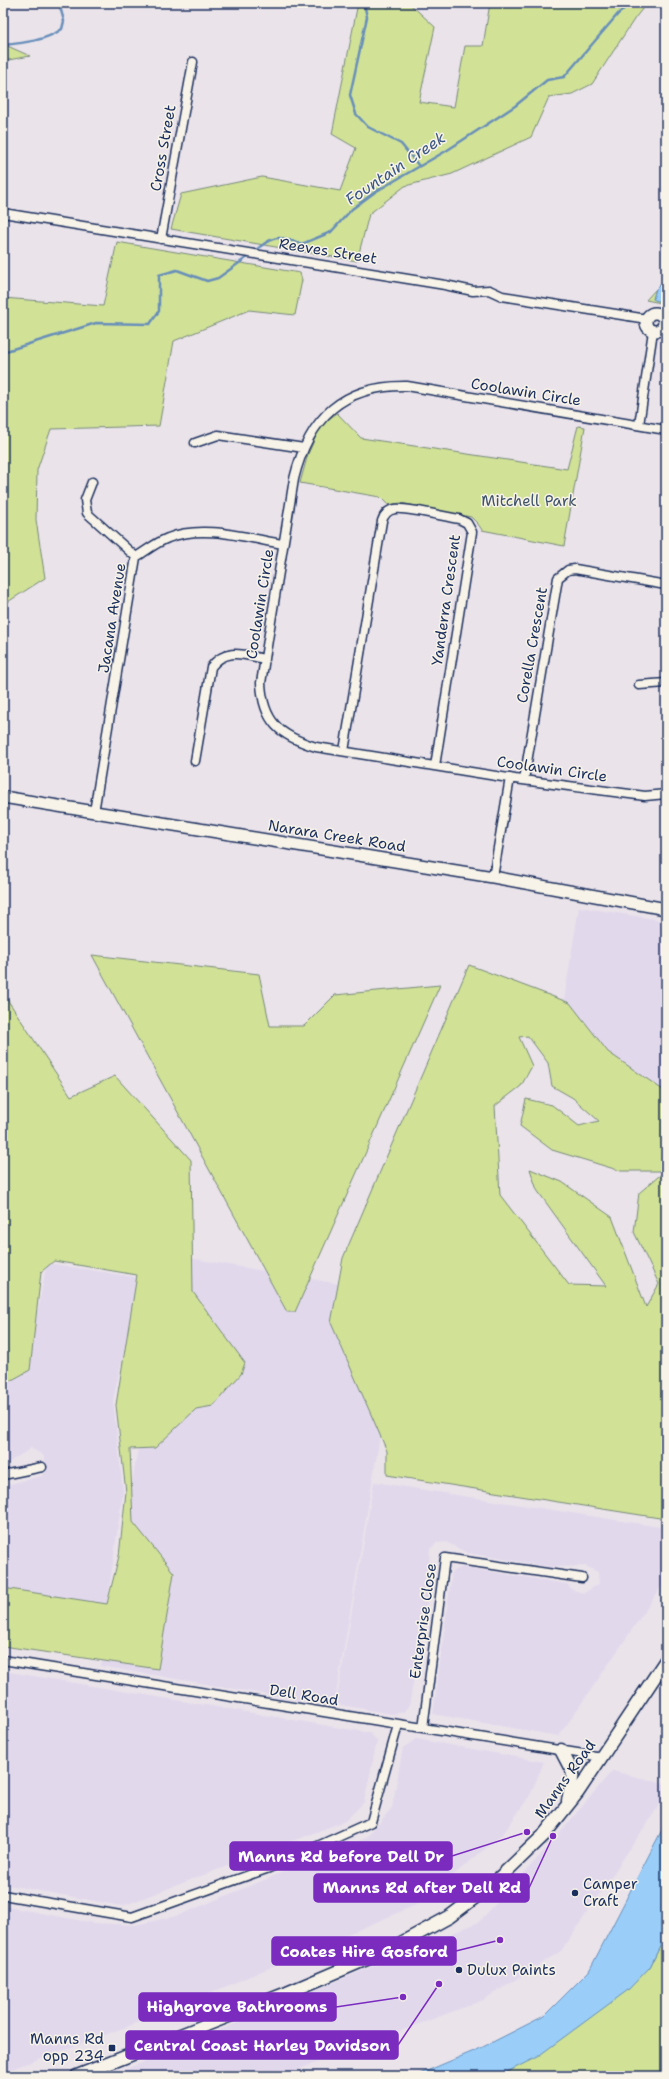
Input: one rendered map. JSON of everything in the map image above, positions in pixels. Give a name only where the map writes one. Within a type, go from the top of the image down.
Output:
[{"type":"main road","name":"Manns Road","points":[[77,2076],[287,1993],[420,1934],[449,1917],[494,1883],[542,1836],[567,1806],[602,1757],[666,1660]]},
{"type":"main road","points":[[561,1750],[573,1773],[572,1786],[567,1806]]},
{"type":"street","name":"Cross Street","points":[[161,239],[193,62]]},
{"type":"street","name":"Reeves Street","points":[[3,213],[445,285],[473,291],[489,290],[502,296],[646,319]]},
{"type":"street","points":[[656,313],[661,315],[665,324],[659,330],[653,331],[648,328],[646,319],[650,314],[656,313]]},
{"type":"street","points":[[639,425],[653,331]]},
{"type":"street","name":"Coolawin Circle","points":[[666,430],[407,386],[386,386],[358,393],[345,399],[330,410],[320,422],[304,448],[294,479],[261,683],[262,694],[269,717],[277,728],[287,736],[301,743],[316,747],[524,780],[645,796],[666,794]]},
{"type":"street","points":[[195,443],[218,435],[304,448]]},
{"type":"street","points":[[92,482],[85,500],[86,513],[136,557]]},
{"type":"street","name":"Yanderra Crescent","points":[[344,751],[382,521],[384,515],[395,509],[423,513],[459,519],[467,523],[472,532],[435,766]]},
{"type":"street","name":"Jacana Avenue","points":[[94,812],[136,557],[167,538],[189,532],[223,534],[283,544]]},
{"type":"street","name":"Corella Crescent","points":[[524,780],[558,578],[568,570],[575,569],[666,585]]},
{"type":"street","points":[[195,761],[211,667],[217,660],[225,655],[237,654],[265,659]]},
{"type":"street","points":[[639,685],[666,683]]},
{"type":"street","points":[[493,877],[510,778]]},
{"type":"street","name":"Narara Creek Road","points":[[3,797],[493,877],[666,909]]},
{"type":"street","points":[[3,1475],[42,1467]]},
{"type":"street","name":"Enterprise Close","points":[[423,1728],[445,1558],[582,1578]]},
{"type":"street","name":"Dell Road","points":[[3,1660],[602,1757]]},
{"type":"street","points":[[3,1895],[132,1916],[269,1868],[371,1822],[398,1725]]},
{"type":"shaded area","points":[[579,907],[666,921],[666,1122],[551,1081]]},
{"type":"shaded area","points":[[171,1255],[404,1295],[334,1706],[101,1666]]},
{"type":"shaded area","points":[[47,1263],[140,1278],[113,1400],[123,1491],[107,1604],[3,1588],[3,1486],[42,1476],[47,1466],[43,1455],[31,1448],[3,1466],[3,1362],[27,1366]]},
{"type":"shaded area","points":[[374,1482],[666,1528],[666,1580],[559,1736],[433,1714],[452,1572],[462,1567],[567,1584],[572,1590],[584,1593],[599,1584],[598,1572],[586,1566],[551,1567],[468,1553],[446,1542],[436,1543],[430,1549],[429,1562],[432,1574],[409,1706],[404,1712],[392,1714],[336,1704]]},
{"type":"shaded area","points":[[3,1671],[370,1733],[377,1741],[364,1802],[345,1821],[122,1906],[3,1884]]},
{"type":"shaded area","points":[[416,1739],[544,1762],[530,1795],[503,1834],[418,1904],[164,2013],[3,2072],[3,1906],[93,1923],[135,1925],[177,1916],[366,1838],[392,1808],[403,1748]]},
{"type":"shaded area","points":[[612,1771],[666,1784],[666,1795],[561,1951],[483,2000],[281,2076],[110,2076],[479,1922],[548,1847]]},
{"type":"green space","points":[[358,3],[409,3],[435,27],[419,102],[454,107],[465,46],[483,46],[490,3],[647,3],[635,18],[592,84],[572,94],[549,97],[531,137],[452,174],[405,186],[369,214],[357,261],[171,229],[181,194],[262,177],[340,191],[356,148],[332,134]]},
{"type":"green space","points":[[3,44],[30,56],[3,61]]},
{"type":"green space","points":[[117,242],[300,273],[302,280],[295,315],[249,310],[174,341],[159,426],[51,429],[37,470],[36,520],[45,578],[3,605],[3,298],[103,306]]},
{"type":"green space","points":[[656,289],[653,299],[666,300],[666,304],[646,300]]},
{"type":"green space","name":"Mitchell Park","points":[[337,413],[361,438],[567,469],[578,426],[585,427],[564,546],[482,530],[471,517],[401,503],[388,505],[380,497],[300,483],[308,454],[321,425]]},
{"type":"green space","points":[[92,955],[259,974],[270,1026],[304,1026],[335,995],[440,985],[295,1312],[287,1312]]},
{"type":"green space","points":[[469,965],[570,1003],[608,1052],[666,1092],[666,1519],[387,1475],[387,1451],[331,1323],[343,1258]],"holes":[[[528,1036],[548,1063],[552,1086],[573,1098],[599,1121],[579,1126],[552,1105],[526,1099],[520,1126],[552,1150],[621,1171],[665,1171],[639,1193],[634,1232],[659,1284],[646,1307],[612,1217],[562,1182],[530,1169],[537,1190],[606,1286],[569,1285],[500,1195],[495,1106],[521,1086],[532,1066],[519,1037]]]},
{"type":"green space","points":[[3,993],[71,1096],[115,1076],[191,1160],[193,1292],[245,1363],[241,1374],[213,1406],[196,1409],[155,1448],[130,1449],[133,1522],[174,1573],[158,1669],[3,1646],[3,1588],[107,1604],[119,1556],[126,1492],[116,1405],[137,1275],[54,1261],[41,1272],[30,1370],[3,1385]]},
{"type":"green space","points":[[666,1934],[666,2076],[499,2076],[509,2072],[650,1967]]},
{"type":"water","points":[[666,279],[666,300],[657,301],[653,299],[656,289]]},
{"type":"water","points":[[666,1822],[666,1934],[650,1967],[628,1990],[537,2057],[499,2076],[415,2076],[481,2048],[544,2016],[589,1971]]},
{"type":"waterway","points":[[3,45],[41,39],[62,29],[64,21],[59,3]]},
{"type":"waterway","points":[[217,3],[220,5],[247,5],[257,3]]},
{"type":"waterway","points":[[359,3],[365,8],[367,17],[350,95],[356,114],[368,127],[401,144],[419,166]]},
{"type":"waterway","name":"Fountain Creek","points":[[255,251],[261,245],[272,239],[282,238],[302,244],[331,232],[352,209],[375,192],[446,151],[515,106],[547,80],[564,77],[618,14],[630,3]]},
{"type":"waterway","name":"Fountain Creek","points":[[3,352],[96,323],[150,324],[159,311],[159,275],[177,270],[207,281],[218,278],[249,256]]},
{"type":"place","name":"Manns Rd before Dell Dr","points":[[527,1832]]},
{"type":"place","name":"Manns Rd after Dell Rd","points":[[553,1836]]},
{"type":"place","name":"Camper Craft","points":[[575,1893]]},
{"type":"place","name":"Coates Hire Gosford","points":[[500,1940]]},
{"type":"place","name":"Dulux Paints","points":[[459,1970]]},
{"type":"place","name":"Central Coast Harley Davidson","points":[[439,1984]]},
{"type":"place","name":"Highgrove Bathrooms","points":[[403,1997]]},
{"type":"place","name":"Manns Rd opp 234","points":[[112,2048]]}]
